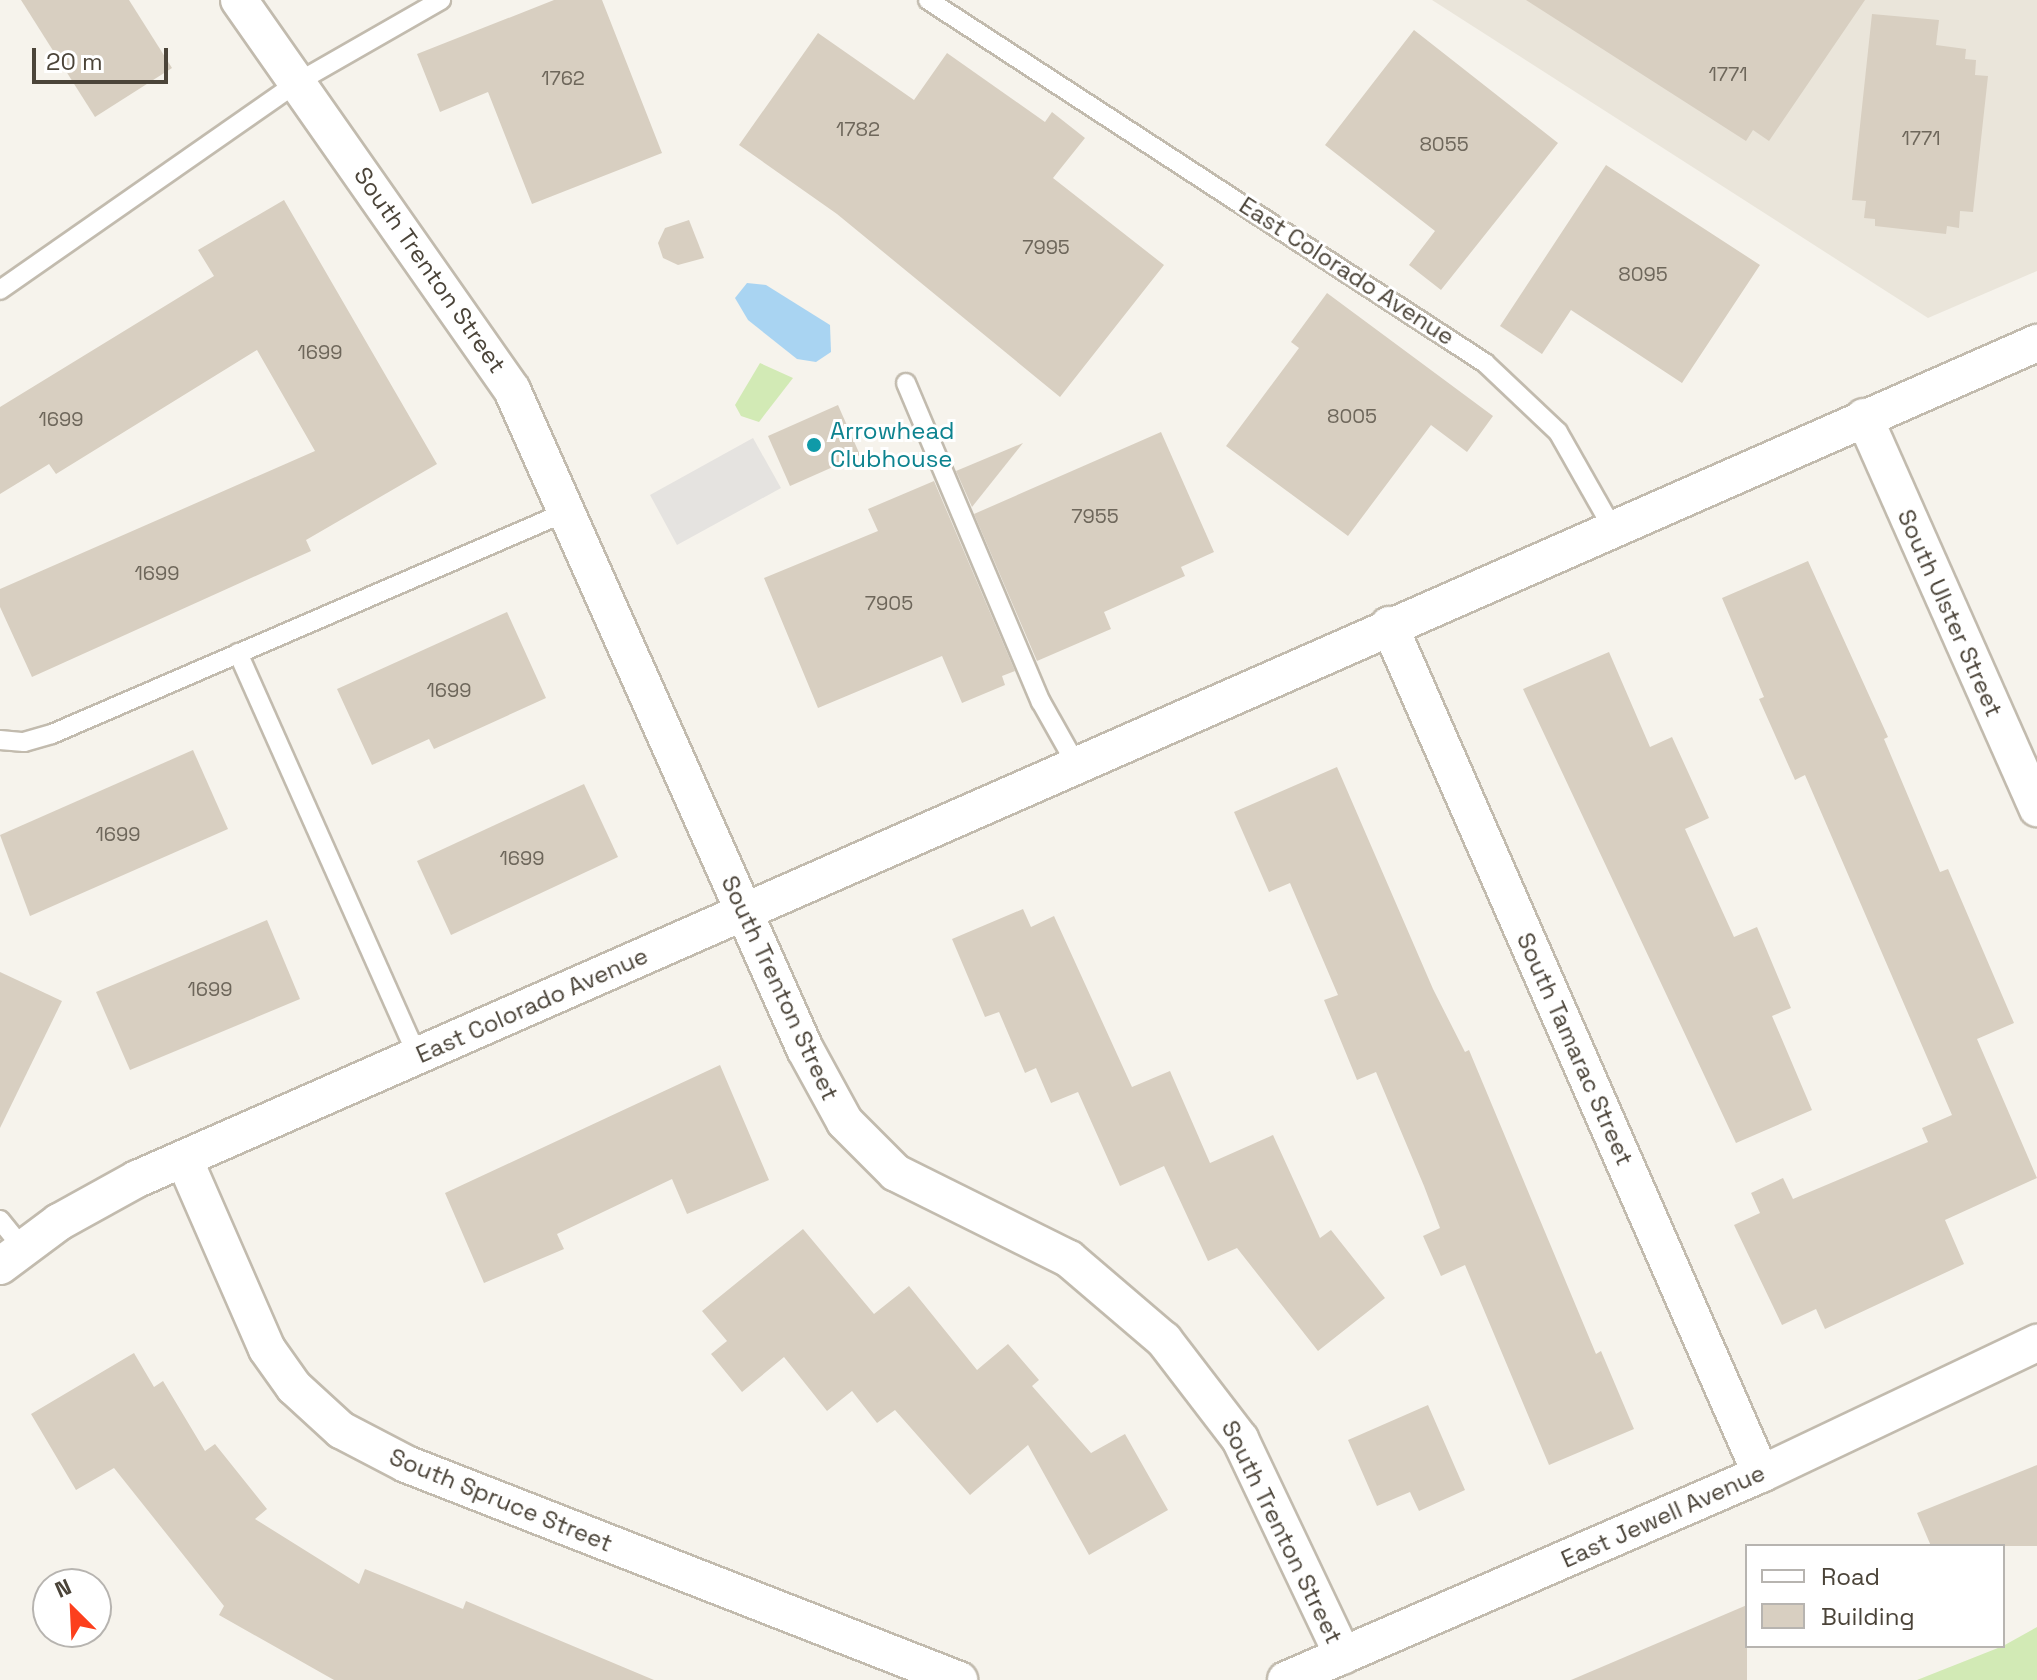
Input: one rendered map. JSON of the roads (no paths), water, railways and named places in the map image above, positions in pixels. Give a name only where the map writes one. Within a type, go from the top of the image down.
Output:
[{"type":"street","name":"South Trenton Street","points":[[239,0],[491,352],[566,512],[813,1067],[862,1144],[896,1173],[1080,1266],[1187,1366],[1254,1464],[1343,1656]]},
{"type":"street","name":"East Colorado Avenue","points":[[7,1244],[118,1188],[417,1055],[1389,625],[2037,343]]},
{"type":"street","name":"South Ulster Street","points":[[1864,417],[2037,808]]},
{"type":"street","name":"South Tamarac Street","points":[[1389,625],[1761,1474]]},
{"type":"street","name":"South Spruce Street","points":[[184,1159],[267,1349],[294,1387],[341,1430],[406,1464],[959,1680]]},
{"type":"street","name":"East Jewell Avenue","points":[[1297,1678],[1761,1474],[2037,1343]]},
{"type":"lane","points":[[0,290],[298,82],[441,0]]},
{"type":"lane","name":"East Colorado Avenue","points":[[928,0],[1509,382],[1564,440],[1612,527]]},
{"type":"lane","points":[[906,383],[1041,702],[1076,764]]},
{"type":"lane","points":[[0,740],[24,742],[52,734],[566,512]]},
{"type":"lane","points":[[238,653],[417,1055]]},
{"type":"water","points":[[747,283],[766,285],[830,325],[831,352],[816,362],[797,359],[748,320],[735,298]]},
{"type":"place","name":"Arrowhead Clubhouse","points":[[814,445]]}]
